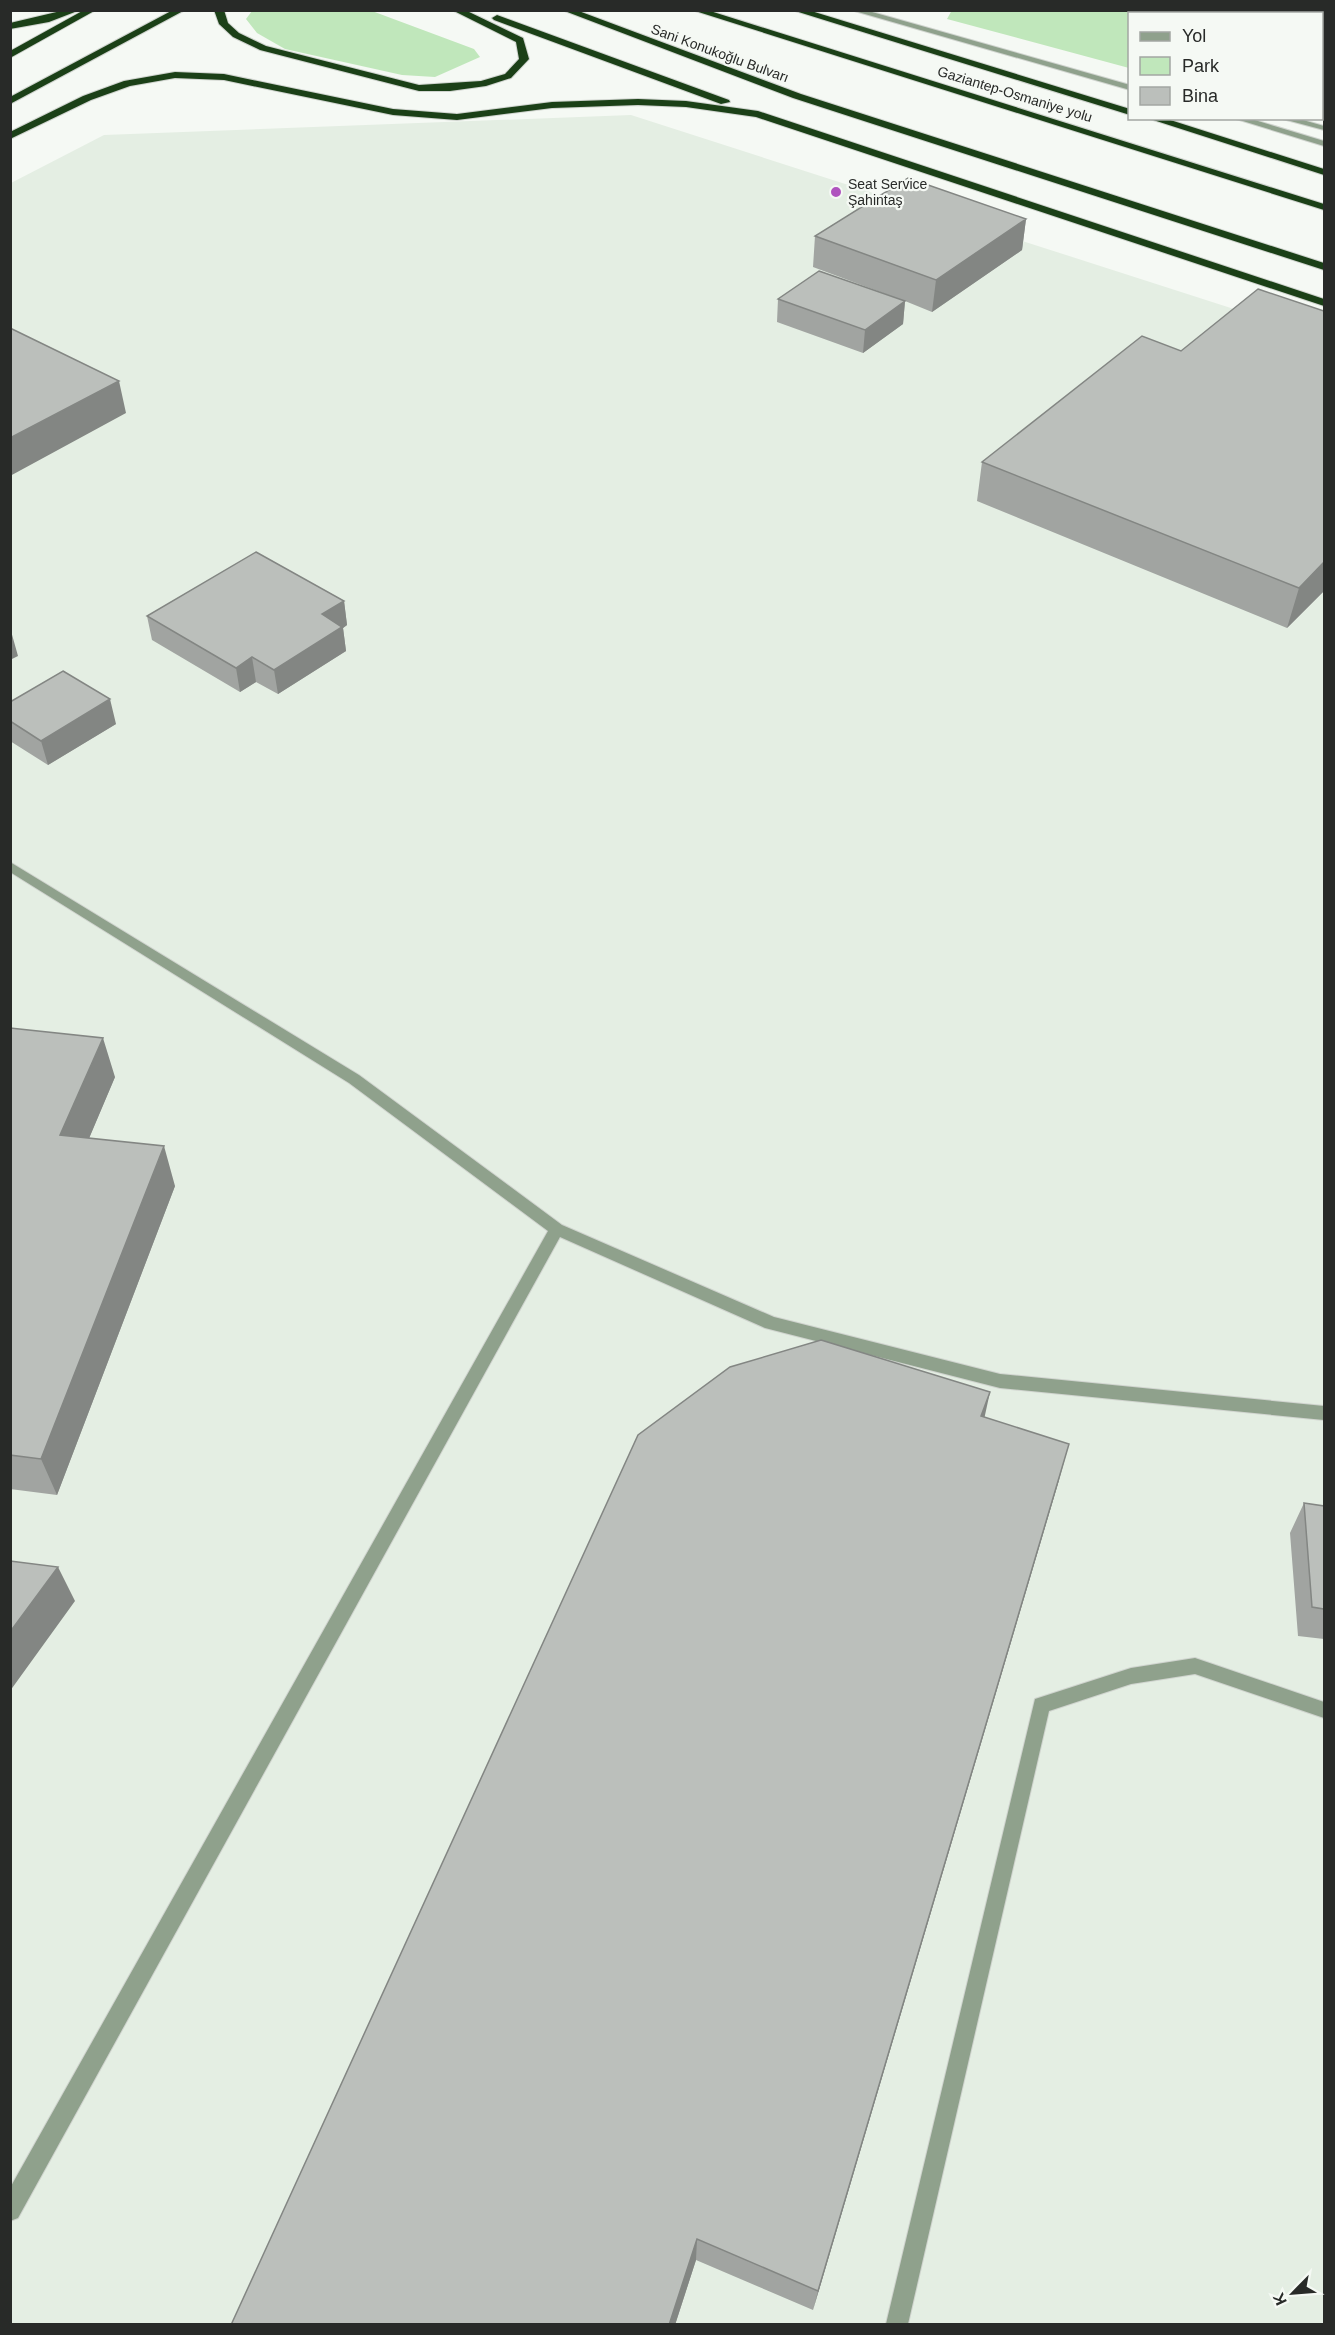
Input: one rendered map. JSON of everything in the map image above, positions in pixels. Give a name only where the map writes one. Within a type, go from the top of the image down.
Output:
[{"type":"highway","points":[[10,26],[76,10]]},
{"type":"highway","points":[[10,56],[92,10]]},
{"type":"highway","points":[[10,101],[181,10]]},
{"type":"highway","points":[[219,10],[224,24],[236,35],[263,48],[419,87],[450,88],[482,84],[508,76],[524,59],[520,40],[456,10]]},
{"type":"highway","points":[[476,10],[758,114],[1324,303]]},
{"type":"highway","name":"Sani Konukoğlu Bulvarı","points":[[566,10],[797,96],[1324,267]]},
{"type":"highway","name":"Gaziantep-Osmaniye yolu","points":[[696,10],[1324,207]]},
{"type":"highway","points":[[796,10],[1128,111]]},
{"type":"highway","points":[[10,136],[87,98],[128,83],[175,75],[224,77],[393,112],[457,117],[552,105],[638,102],[686,104],[758,114]]},
{"type":"highway","points":[[1158,120],[1324,172]]},
{"type":"street","points":[[855,10],[1128,87]]},
{"type":"street","points":[[1244,120],[1324,144]]},
{"type":"street","points":[[1277,130],[1282,120]]},
{"type":"street","points":[[1291,120],[1324,128]]},
{"type":"street","points":[[10,866],[354,1079],[557,1229],[771,1323],[999,1381],[1324,1413]]},
{"type":"street","points":[[10,2210],[557,1229]]},
{"type":"street","points":[[897,2325],[1041,1705],[1131,1676],[1195,1666],[1324,1710]]},
{"type":"shaded area","points":[[1043,11],[1324,11],[1324,50],[1323,12]]},
{"type":"shaded area","points":[[631,115],[1324,338],[1324,2324],[11,2324],[11,183],[104,135]]},
{"type":"green space","points":[[952,10],[1148,10],[1162,12],[1128,12],[1128,68],[947,19]]},
{"type":"green space","points":[[252,11],[372,11],[474,49],[480,57],[435,77],[402,75],[285,49],[257,33],[246,19]]},
{"type":"building","points":[[908,178],[1026,219],[936,280],[815,236]]},
{"type":"building","points":[[819,271],[905,301],[865,330],[778,299]]},
{"type":"building","points":[[1258,289],[1324,311],[1324,562],[1299,588],[982,462],[1142,336],[1181,351]]},
{"type":"building","points":[[10,328],[119,381],[10,438]]},
{"type":"building","points":[[256,552],[344,601],[322,614],[342,627],[274,670],[252,657],[236,668],[147,616]]},
{"type":"building","points":[[63,671],[110,699],[41,741],[10,721],[10,702]]},
{"type":"building","points":[[10,1028],[103,1038],[60,1135],[164,1146],[41,1459],[10,1455]]},
{"type":"building","points":[[821,1340],[990,1392],[981,1416],[1069,1444],[818,2291],[697,2239],[669,2325],[231,2325],[638,1435],[730,1367]]},
{"type":"building","points":[[1304,1503],[1324,1506],[1324,1609],[1312,1607]]},
{"type":"building","points":[[10,1561],[58,1567],[10,1632]]},
{"type":"place","name":"Seat Service Şahintaş","points":[[836,192]]}]
